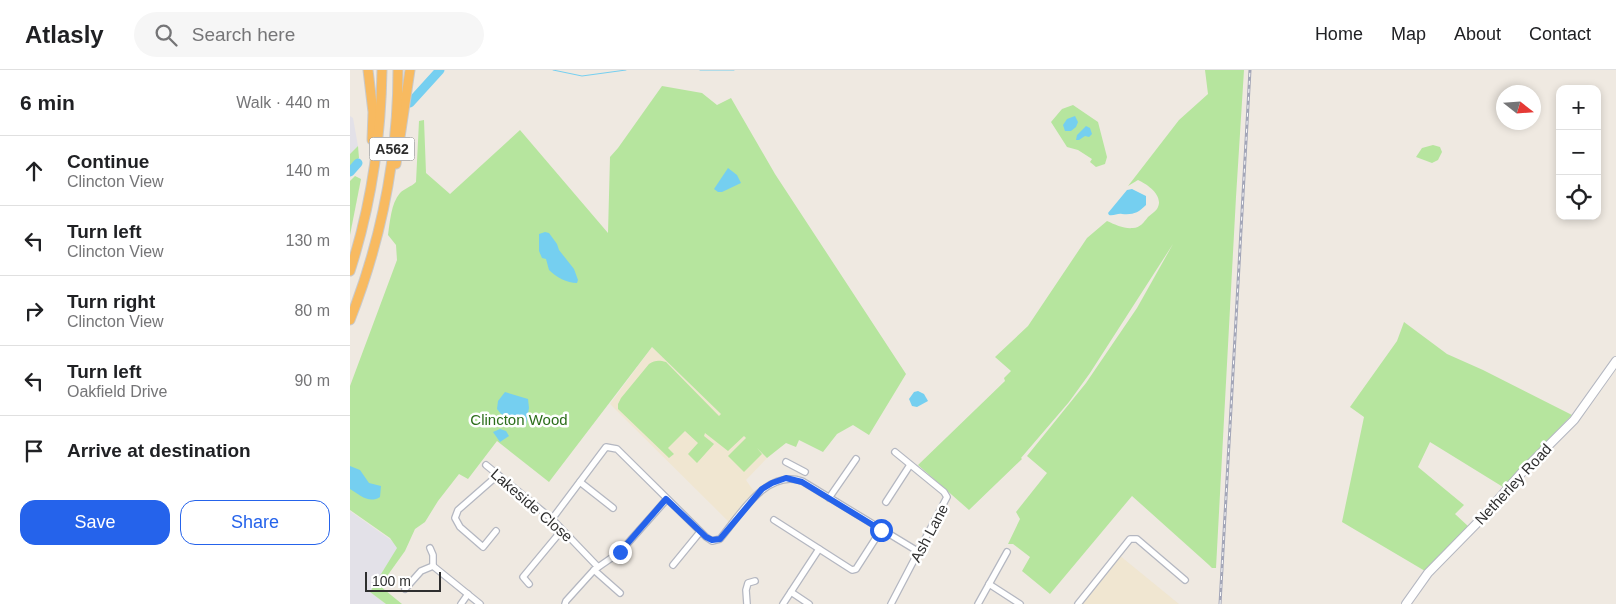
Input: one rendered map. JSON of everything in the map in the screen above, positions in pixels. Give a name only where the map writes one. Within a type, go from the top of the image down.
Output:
[{"type":"highway","points":[[364,223],[373,112],[368,70]]},
{"type":"highway","name":"A562","points":[[350,270],[364,223],[376,158],[381,109],[382,70]]},
{"type":"highway","name":"A562","points":[[350,320],[359,298],[379,228],[394,139],[398,70]]},
{"type":"highway","points":[[379,228],[393,184],[410,70]]},
{"type":"main road","name":"Netherley Road","points":[[1406,604],[1428,573],[1578,415],[1616,361]]},
{"type":"street","points":[[552,519],[606,447],[617,449],[700,532],[712,540],[720,539],[762,489],[786,478],[802,482],[919,552]]},
{"type":"street","name":"Ash Lane","points":[[891,604],[947,497],[944,492],[895,452]]},
{"type":"street","points":[[829,498],[856,459]]},
{"type":"street","points":[[786,462],[805,472]]},
{"type":"street","name":"Lakeside Close","points":[[486,465],[552,519],[620,593]]},
{"type":"street","points":[[886,502],[910,465]]},
{"type":"street","points":[[795,479],[798,468]]},
{"type":"street","points":[[496,531],[483,547],[460,527],[456,518],[458,510],[498,475]]},
{"type":"street","points":[[580,482],[612,508]]},
{"type":"street","points":[[565,604],[596,568],[620,552],[666,499]]},
{"type":"street","points":[[774,520],[852,570],[856,570],[881,530]]},
{"type":"street","points":[[529,584],[522,577],[562,530]]},
{"type":"street","points":[[673,565],[700,532]]},
{"type":"street","points":[[1078,604],[1130,539],[1137,539],[1185,580]]},
{"type":"street","points":[[430,548],[433,555],[433,566]]},
{"type":"street","points":[[783,604],[819,549]]},
{"type":"street","points":[[978,604],[1007,552]]},
{"type":"street","points":[[405,589],[421,571],[433,566]]},
{"type":"street","points":[[433,566],[480,604]]},
{"type":"street","points":[[747,604],[746,590],[748,582],[755,581]]},
{"type":"street","points":[[988,584],[1020,604]]},
{"type":"street","points":[[791,592],[809,604]]},
{"type":"street","points":[[461,604],[468,594]]},
{"type":"shaded area","points":[[350,116],[353,118],[358,146],[350,154]]},
{"type":"shaded area","points":[[652,347],[767,458],[746,480],[755,493],[730,523],[610,404]]},
{"type":"shaded area","points":[[350,511],[391,540],[398,548],[370,592],[386,604],[350,604]]},
{"type":"shaded area","points":[[1119,555],[1179,604],[1081,604]]},
{"type":"green space","points":[[1205,70],[1244,70],[1216,568],[1212,568],[1132,496],[1050,594],[1022,571],[1030,557],[1013,544],[1008,544],[1020,519],[1016,512],[1047,473],[1027,456],[1086,383],[1137,308],[1173,244],[1090,373],[1069,402],[1022,459],[969,510],[918,465],[1005,381],[1004,378],[1011,371],[995,357],[1028,326],[1087,238],[1107,221],[1123,227],[1138,227],[1157,209],[1159,200],[1157,195],[1146,184],[1138,180],[1128,186],[1179,120],[1208,94]]},
{"type":"green space","name":"Clincton Wood","points":[[662,86],[702,93],[717,105],[731,98],[775,174],[906,374],[869,435],[853,425],[837,434],[823,452],[799,440],[796,447],[786,443],[767,458],[757,448],[762,454],[744,472],[728,456],[746,438],[744,436],[728,451],[705,433],[704,436],[714,444],[697,463],[688,454],[698,443],[685,431],[668,448],[674,454],[669,458],[618,409],[621,398],[649,364],[659,361],[666,362],[719,416],[721,414],[652,347],[549,482],[497,441],[468,479],[459,474],[438,501],[425,522],[415,529],[405,551],[380,586],[402,604],[386,604],[370,592],[397,548],[390,538],[350,510],[350,386],[397,260],[396,245],[388,235],[390,219],[397,197],[402,191],[416,182],[419,121],[424,120],[426,173],[450,194],[520,130],[608,233],[610,157]]},
{"type":"green space","points":[[1073,105],[1098,122],[1107,157],[1105,164],[1096,167],[1090,162],[1092,159],[1078,150],[1067,147],[1051,122],[1062,109]]},
{"type":"green space","points":[[1433,145],[1440,147],[1442,152],[1438,160],[1432,163],[1416,157],[1422,148]]},
{"type":"green space","points":[[358,146],[359,158],[350,167],[350,154]]},
{"type":"green space","points":[[355,176],[361,179],[350,235],[350,181]]},
{"type":"green space","points":[[1404,322],[1447,354],[1572,415],[1503,487],[1430,442],[1418,467],[1464,505],[1455,514],[1469,527],[1425,571],[1342,522],[1364,417],[1350,407],[1397,341]]},
{"type":"water","points":[[1075,116],[1078,122],[1076,127],[1071,131],[1065,131],[1063,125],[1067,119]]},
{"type":"water","points":[[1086,126],[1090,128],[1092,134],[1089,137],[1085,136],[1076,140],[1077,135]]},
{"type":"water","points":[[728,168],[737,175],[741,183],[718,192],[714,189]]},
{"type":"water","points":[[1132,189],[1146,196],[1146,205],[1138,212],[1132,214],[1109,215],[1108,213],[1127,190]]},
{"type":"water","points":[[549,233],[574,269],[578,280],[577,283],[562,279],[549,270],[546,259],[542,258],[539,251],[539,234]]},
{"type":"water","points":[[918,391],[924,394],[928,401],[917,407],[912,406],[909,399],[914,392]]},
{"type":"water","points":[[505,392],[528,399],[529,408],[526,425],[501,414],[497,409],[498,401]]},
{"type":"water","points":[[500,429],[506,431],[509,436],[500,442],[493,432]]},
{"type":"water","points":[[350,466],[360,470],[369,483],[381,486],[380,497],[372,500],[368,499],[350,489]]},
{"type":"waterway","points":[[410,103],[440,70]]},
{"type":"waterway","points":[[553,70],[582,76],[626,70]]},
{"type":"waterway","points":[[700,70],[734,70]]},
{"type":"waterway","points":[[350,172],[358,163]]},
{"type":"railway","points":[[1220,604],[1250,70]]},
{"type":"route","points":[[620,552],[666,499],[706,537],[712,540],[720,539],[762,489],[786,478],[802,482],[881,530]]}]
